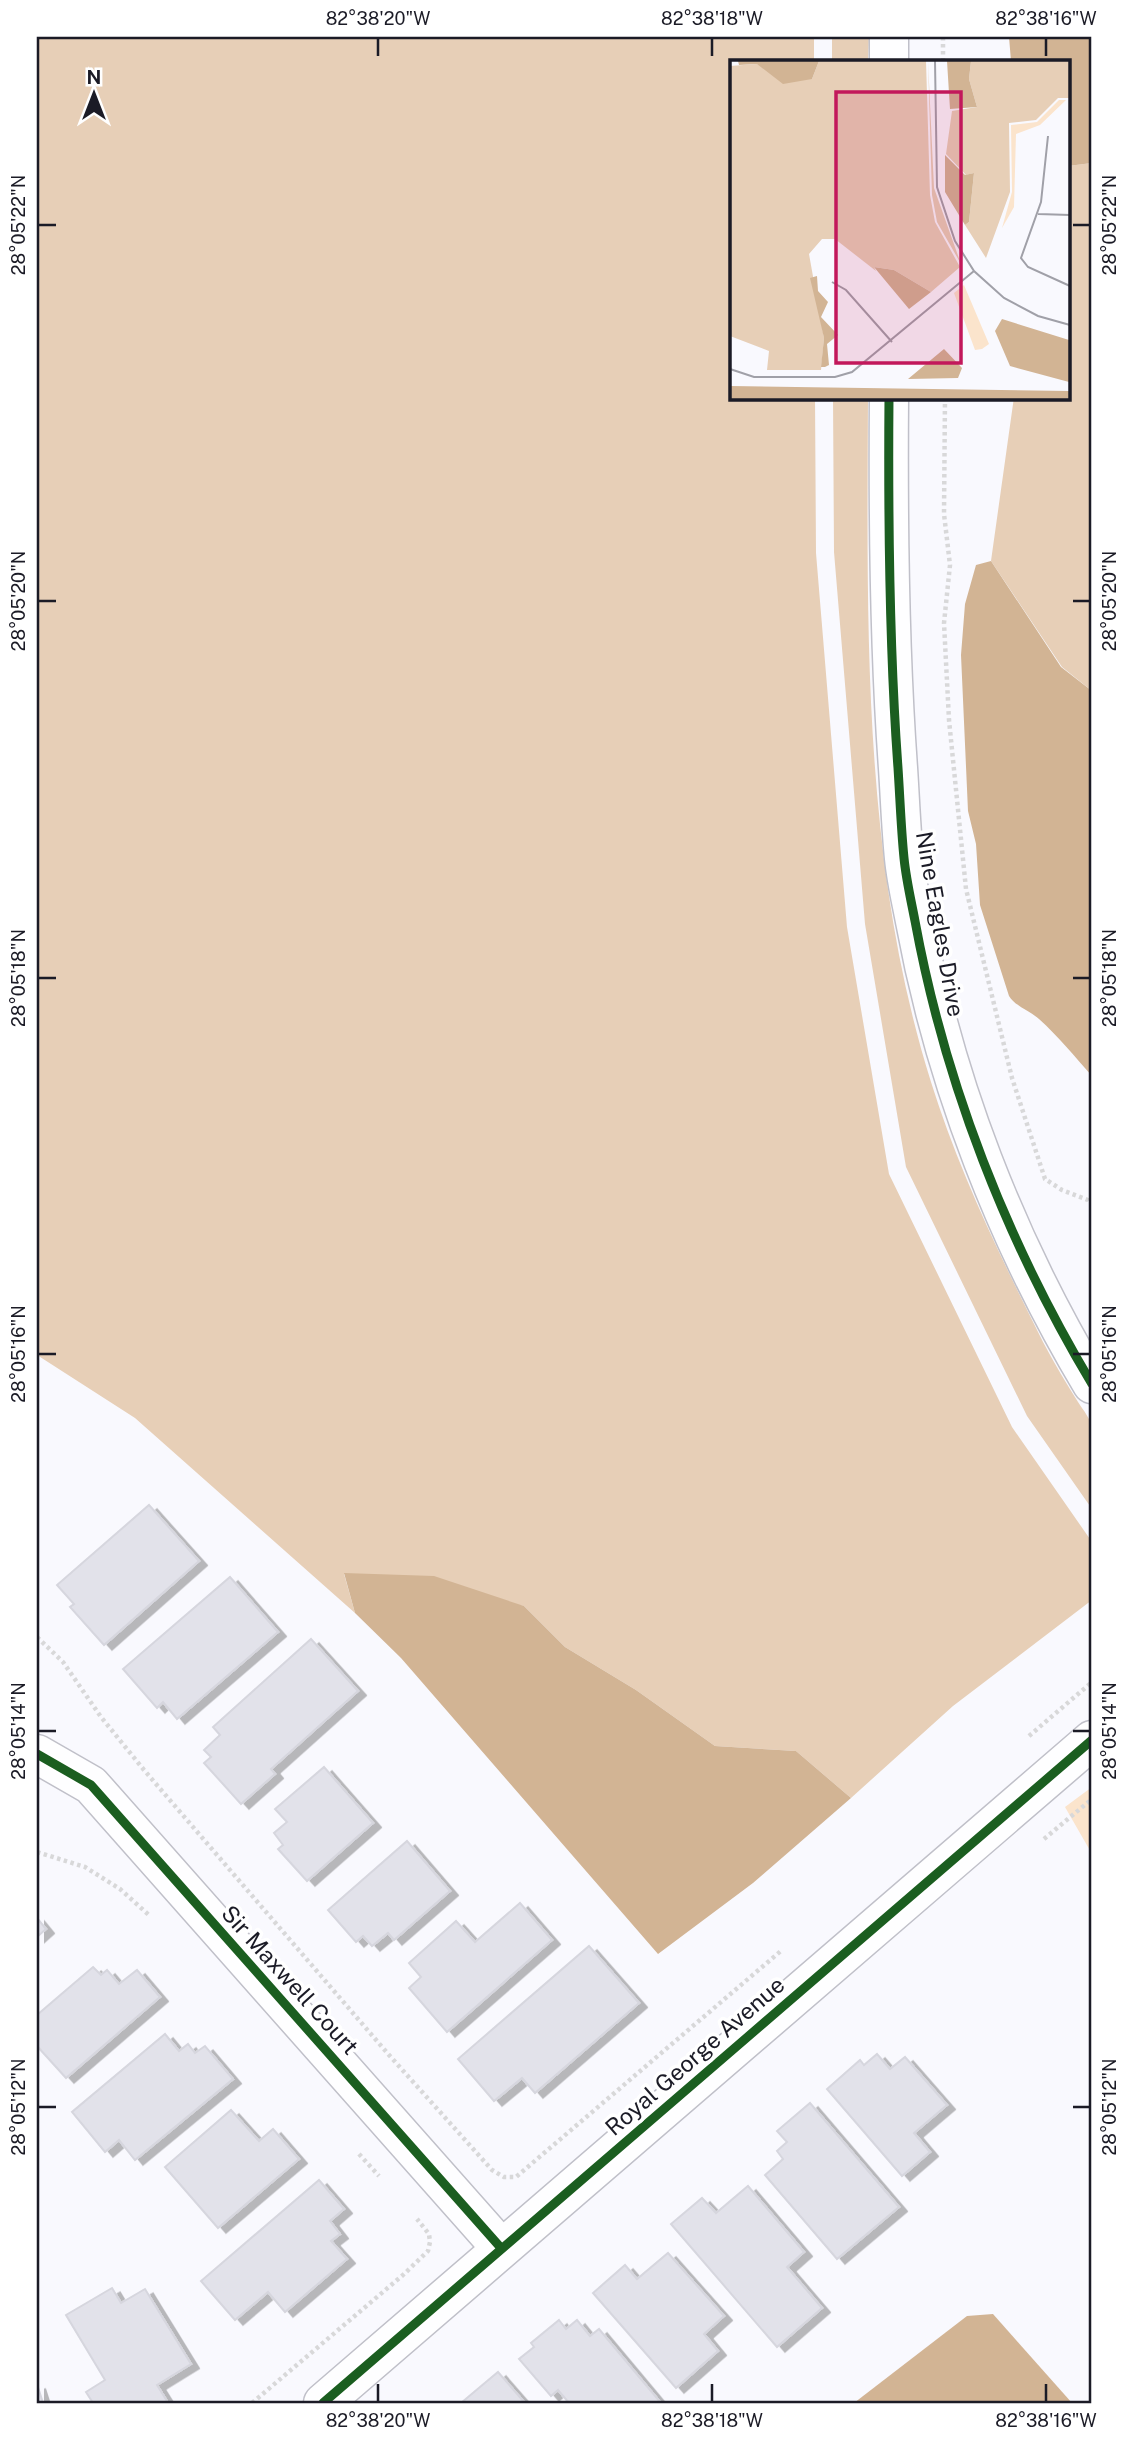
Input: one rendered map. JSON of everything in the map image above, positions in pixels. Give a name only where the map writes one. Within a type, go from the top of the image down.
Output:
[{"type":"street","points":[[889,37],[889,60]]},
{"type":"street","name":"Nine Eagles Drive","points":[[889,399],[888,554],[893,701],[904,859],[926,978],[951,1075],[987,1169],[1025,1258],[1080,1337],[1092,1384]]},
{"type":"street","name":"Royal George Avenue","points":[[323,2403],[1092,1740]]},
{"type":"street","name":"Sir Maxwell Court","points":[[37,1754],[91,1785],[501,2248]]},
{"type":"path","points":[[943,37],[943,60]]},
{"type":"path","points":[[945,399],[944,514],[950,565],[944,623],[948,720],[966,889],[1012,1078],[1045,1179],[1062,1190],[1088,1200],[1092,1205]]},
{"type":"path","points":[[37,1637],[63,1662],[101,1717],[144,1770],[338,1996],[492,2170],[504,2177],[516,2177],[531,2165],[792,1941]]},
{"type":"path","points":[[1027,1738],[1092,1682]]},
{"type":"path","points":[[37,1852],[85,1867],[120,1889],[156,1923]]},
{"type":"path","points":[[358,2152],[383,2181]]},
{"type":"path","points":[[252,2403],[428,2251],[429,2234],[416,2217]]},
{"type":"shaded area","points":[[37,37],[814,37],[814,60],[730,60],[730,399],[815,399],[816,553],[847,927],[889,1174],[1012,1427],[1092,1542],[1092,1600],[953,1706],[851,1798],[796,1751],[715,1746],[636,1690],[565,1647],[524,1606],[344,1574],[355,1613],[135,1418],[37,1355]]},
{"type":"shaded area","points":[[832,37],[869,37],[868,60],[832,60]]},
{"type":"shaded area","points":[[1009,37],[1092,37],[1092,163],[1070,166],[1070,60],[1011,60]]},
{"type":"shaded area","points":[[1092,163],[1092,691],[1062,667],[991,561],[1014,399],[1070,399],[1070,166]]},
{"type":"shaded area","points":[[833,399],[868,399],[869,656],[873,742],[880,829],[908,999],[942,1116],[968,1182],[996,1247],[1043,1342],[1091,1425],[1094,1446],[1092,1509],[1027,1416],[906,1167],[865,924],[834,552]]},
{"type":"shaded area","points":[[991,561],[1061,667],[1092,691],[1092,1076],[1046,1026],[1009,996],[980,905],[976,844],[968,811],[961,655],[965,604],[976,565]]},
{"type":"shaded area","points":[[344,1573],[434,1576],[524,1606],[565,1647],[636,1690],[715,1746],[796,1751],[851,1798],[753,1883],[658,1954],[401,1658],[355,1613]]},
{"type":"shaded area","points":[[1092,1787],[1092,1854],[1065,1807]]},
{"type":"shaded area","points":[[993,2314],[1072,2403],[854,2403],[967,2316]]},
{"type":"building","points":[[149,1505],[199,1561],[104,1645],[70,1607],[74,1604],[57,1585]]},
{"type":"building","points":[[230,1577],[278,1632],[177,1719],[163,1702],[157,1708],[123,1669]]},
{"type":"building","points":[[311,1639],[358,1691],[271,1769],[275,1774],[241,1804],[204,1763],[211,1757],[204,1750],[220,1735],[213,1727]]},
{"type":"building","points":[[324,1767],[373,1823],[307,1881],[278,1849],[283,1845],[274,1833],[287,1822],[275,1809]]},
{"type":"building","points":[[407,1841],[450,1891],[394,1940],[388,1933],[372,1946],[363,1936],[356,1942],[328,1910]]},
{"type":"building","points":[[520,1903],[552,1940],[447,2032],[409,1988],[421,1977],[409,1963],[456,1921],[475,1942]]},
{"type":"building","points":[[37,1918],[46,1929],[37,1937]]},
{"type":"building","points":[[589,1946],[639,2003],[535,2093],[522,2078],[494,2101],[458,2059]]},
{"type":"building","points":[[93,1967],[101,1975],[107,1970],[119,1984],[137,1970],[160,1997],[66,2078],[37,2046],[37,2015]]},
{"type":"building","points":[[165,2034],[179,2051],[188,2044],[195,2053],[205,2046],[233,2079],[135,2160],[119,2140],[105,2152],[72,2112]]},
{"type":"building","points":[[877,2054],[890,2069],[905,2057],[947,2105],[914,2133],[930,2152],[902,2176],[827,2089],[860,2060],[864,2065]]},
{"type":"building","points":[[810,2103],[899,2207],[837,2259],[765,2175],[783,2159],[777,2151],[787,2142],[777,2131]]},
{"type":"building","points":[[231,2110],[259,2141],[273,2129],[299,2159],[218,2228],[165,2167]]},
{"type":"building","points":[[319,2180],[344,2209],[330,2221],[340,2234],[331,2241],[347,2259],[285,2312],[268,2292],[235,2320],[201,2281]]},
{"type":"building","points":[[748,2186],[804,2252],[787,2267],[822,2308],[777,2347],[671,2224],[702,2198],[716,2213]]},
{"type":"building","points":[[668,2253],[724,2316],[704,2334],[718,2351],[676,2388],[593,2293],[625,2265],[637,2279]]},
{"type":"building","points":[[112,2288],[121,2303],[145,2289],[191,2364],[157,2385],[167,2401],[163,2403],[93,2403],[86,2392],[105,2380],[66,2315]]},
{"type":"building","points":[[559,2320],[566,2329],[577,2320],[590,2336],[599,2329],[661,2403],[569,2403],[558,2390],[551,2396],[519,2359],[534,2347],[531,2343]]},
{"type":"building","points":[[498,2372],[525,2403],[461,2403],[480,2387]]},
{"type":"building","points":[[37,2384],[43,2403],[37,2403]]},
{"type":"cycle path","points":[[889,399],[893,676],[903,847],[915,921],[943,1042],[983,1160],[1033,1275],[1092,1384]]},
{"type":"cycle path","points":[[323,2403],[1092,1740]]},
{"type":"cycle path","points":[[37,1754],[91,1785],[501,2248]]}]
